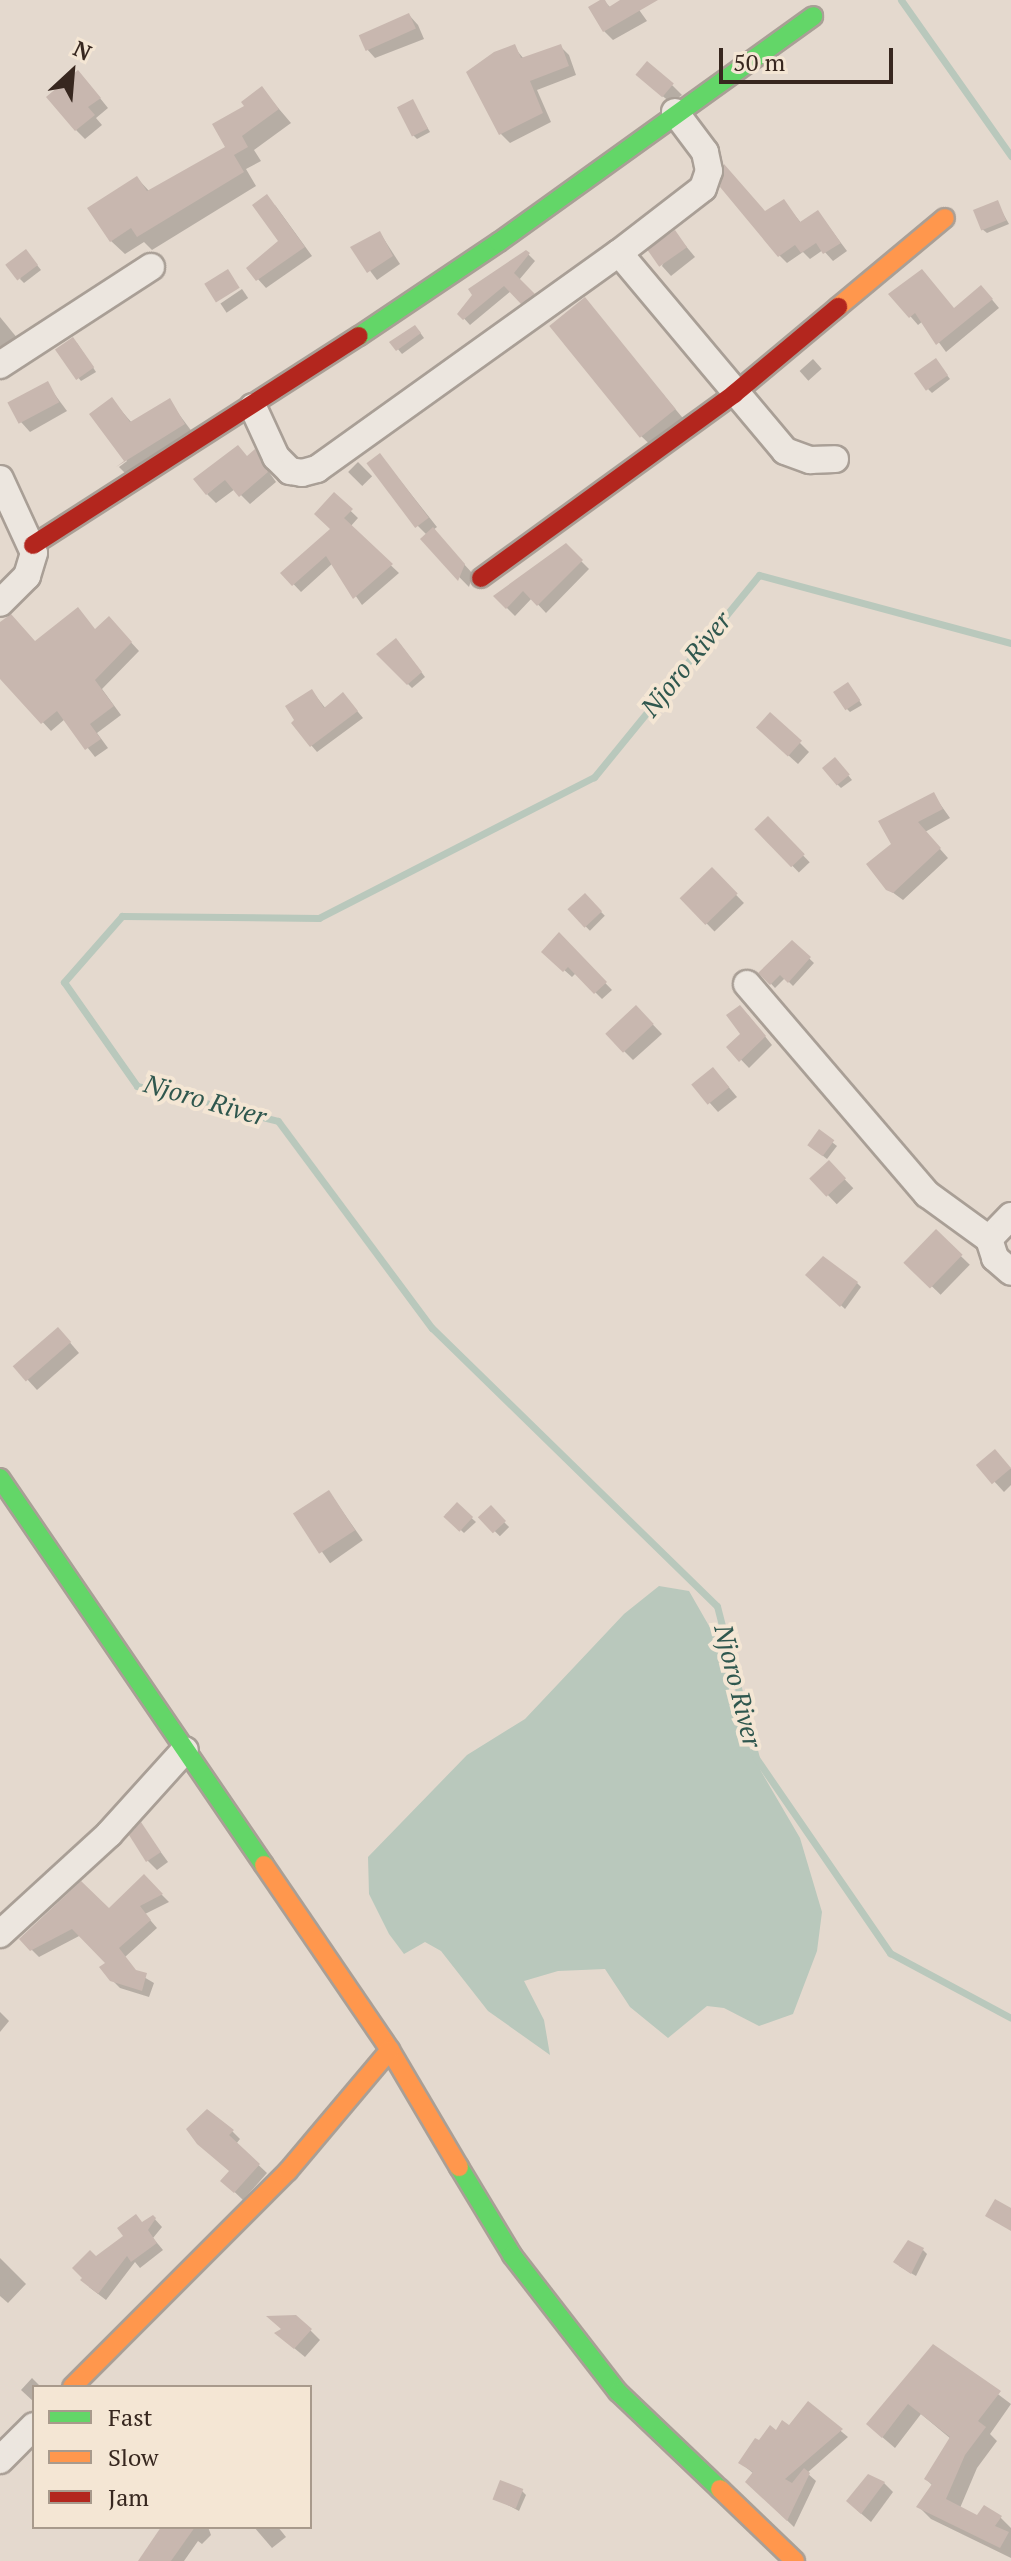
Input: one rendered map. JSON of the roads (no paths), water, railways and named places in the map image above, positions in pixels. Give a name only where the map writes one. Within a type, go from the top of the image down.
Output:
[{"type":"street","points":[[33,545],[253,407],[499,242],[675,112],[813,16]]},
{"type":"street","points":[[253,407],[276,457],[290,471],[302,473],[317,469],[696,195],[707,180],[705,152],[675,112]]},
{"type":"street","points":[[481,578],[734,394],[945,218]]},
{"type":"street","points":[[619,253],[734,394],[785,451],[810,460],[835,459]]},
{"type":"street","points":[[0,365],[151,267]]},
{"type":"street","points":[[0,479],[33,545],[31,569],[0,603]]},
{"type":"street","points":[[747,984],[927,1194],[989,1239],[995,1258],[1011,1272]]},
{"type":"street","points":[[989,1239],[1011,1216]]},
{"type":"street","points":[[0,1478],[390,2050],[512,2255],[618,2392],[795,2561]]},
{"type":"street","points":[[0,1934],[109,1834],[185,1750]]},
{"type":"street","points":[[74,2385],[288,2171],[390,2050]]},
{"type":"street","points":[[0,2460],[32,2428]]},
{"type":"waterway","name":"Njoro River","points":[[901,0],[1011,156]]},
{"type":"waterway","name":"Njoro River","points":[[1011,643],[759,575],[594,777],[319,918],[122,916],[64,982],[137,1086],[278,1121],[432,1328],[717,1606],[756,1758],[890,1953],[1011,2018]]}]
